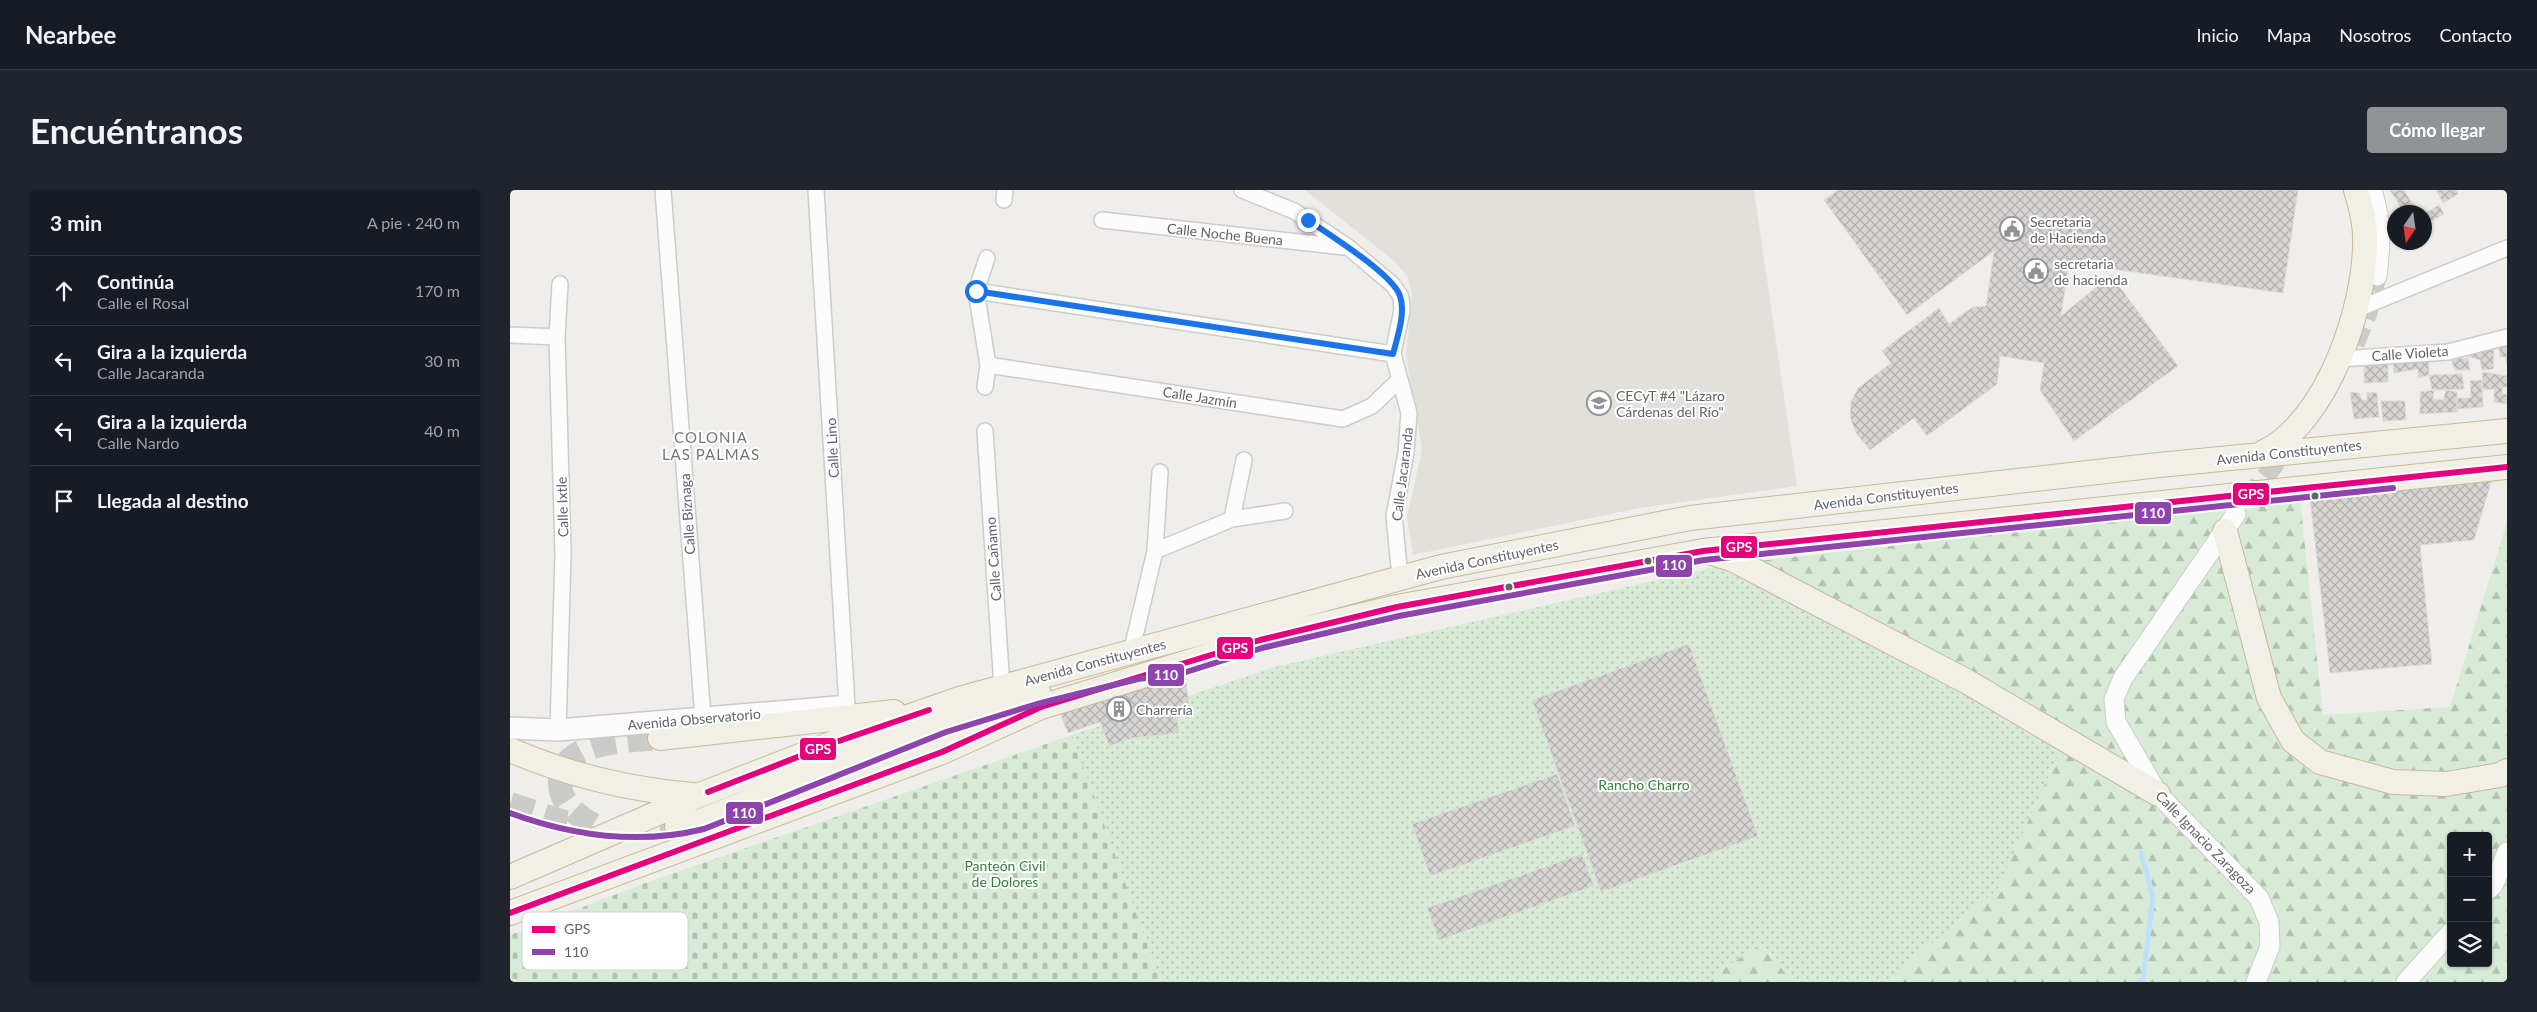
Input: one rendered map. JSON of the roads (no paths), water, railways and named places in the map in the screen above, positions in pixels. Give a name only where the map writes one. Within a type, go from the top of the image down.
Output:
[{"type":"highway","points":[[2256,456],[2276,446],[2290,436],[2316,400],[2340,358],[2355,310],[2364,271],[2366,241],[2362,210],[2356,190]]},
{"type":"highway","name":"Avenida Constituyentes","points":[[510,876],[697,796],[836,742],[959,699],[1131,653],[1400,577],[1690,518],[2256,456],[2507,431]]},
{"type":"highway","name":"Avenida Constituyentes","points":[[510,913],[942,752],[1041,708],[1260,640],[1397,607],[1703,551],[2507,467]]},
{"type":"highway","points":[[2230,523],[2269,698],[2293,741],[2320,762],[2393,782],[2446,784],[2500,775],[2507,771]]},
{"type":"highway","points":[[1703,551],[1732,560],[1966,681],[2158,794]]},
{"type":"highway","points":[[677,826],[700,820],[943,724],[1035,696],[1136,670],[1182,664]]},
{"type":"highway","points":[[660,738],[876,715],[959,699]]},
{"type":"highway","points":[[510,750],[539,762],[592,779],[661,793],[697,796]]},
{"type":"main road","name":"Avenida Observatorio","points":[[510,728],[558,730],[847,706],[876,715]]},
{"type":"street","name":"Calle Biznaga","points":[[663,190],[703,718]]},
{"type":"street","name":"Calle Lino","points":[[816,190],[847,706]]},
{"type":"street","points":[[1242,190],[1294,211],[1348,247]]},
{"type":"street","points":[[2372,190],[2382,241],[2377,276]]},
{"type":"street","name":"Calle Noche Buena","points":[[1102,220],[1348,247]]},
{"type":"street","name":"Calle Jacaranda","points":[[1348,247],[1393,285],[1401,297],[1402,310],[1393,354],[1409,413],[1406,453],[1394,516],[1400,577]]},
{"type":"street","points":[[2355,310],[2507,248]]},
{"type":"street","points":[[985,388],[988,365],[976,291],[987,258]]},
{"type":"street","name":"Calle Ixtle","points":[[558,730],[563,554],[556,337],[560,284]]},
{"type":"street","points":[[976,291],[1393,354]]},
{"type":"street","points":[[510,335],[556,337]]},
{"type":"street","name":"Calle Violeta","points":[[2340,358],[2448,352],[2507,337]]},
{"type":"street","name":"Calle Jazmín","points":[[988,365],[1343,419],[1372,406],[1399,380]]},
{"type":"street","name":"Calle Cañamo","points":[[985,431],[1002,687]]},
{"type":"street","points":[[1232,519],[1244,460]]},
{"type":"street","points":[[1131,653],[1155,551],[1160,472]]},
{"type":"street","points":[[1155,551],[1232,519],[1285,511]]},
{"type":"street","name":"Calle Ignacio Zaragoza","points":[[2230,523],[2123,678],[2114,699],[2116,722],[2158,794],[2260,898],[2269,922],[2270,946],[2256,982]]},
{"type":"street","points":[[2492,886],[2507,852]]},
{"type":"street","points":[[2406,982],[2447,936]]},
{"type":"waterway","points":[[2139,982],[2143,979],[2153,897],[2141,853]]},
{"type":"tunnel","points":[[2355,344],[2368,313],[2377,276]]},
{"type":"tunnel","points":[[2248,499],[2289,446]]},
{"type":"tunnel","points":[[593,825],[570,808],[562,796],[560,781],[564,768],[572,757],[584,750],[599,745],[660,738]]},
{"type":"tunnel","points":[[510,804],[564,822],[590,825]]},
{"type":"tunnel","points":[[624,827],[677,826]]},
{"type":"place","name":"Secretaria de Hacienda","points":[[2012,229]]},
{"type":"place","name":"secretaria de hacienda","points":[[2036,271]]},
{"type":"place","name":"CECyT #4 \"Lázaro Cárdenas del Río\"","points":[[1599,403]]},
{"type":"place","name":"Charrería","points":[[1119,709]]},
{"type":"district","name":"COLONIA LAS PALMAS","points":[[711,446]]},
{"type":"park label","name":"Rancho Charro","points":[[1644,784]]},
{"type":"park label","name":"Panteón Civil de Dolores","points":[[1005,874]]}]
